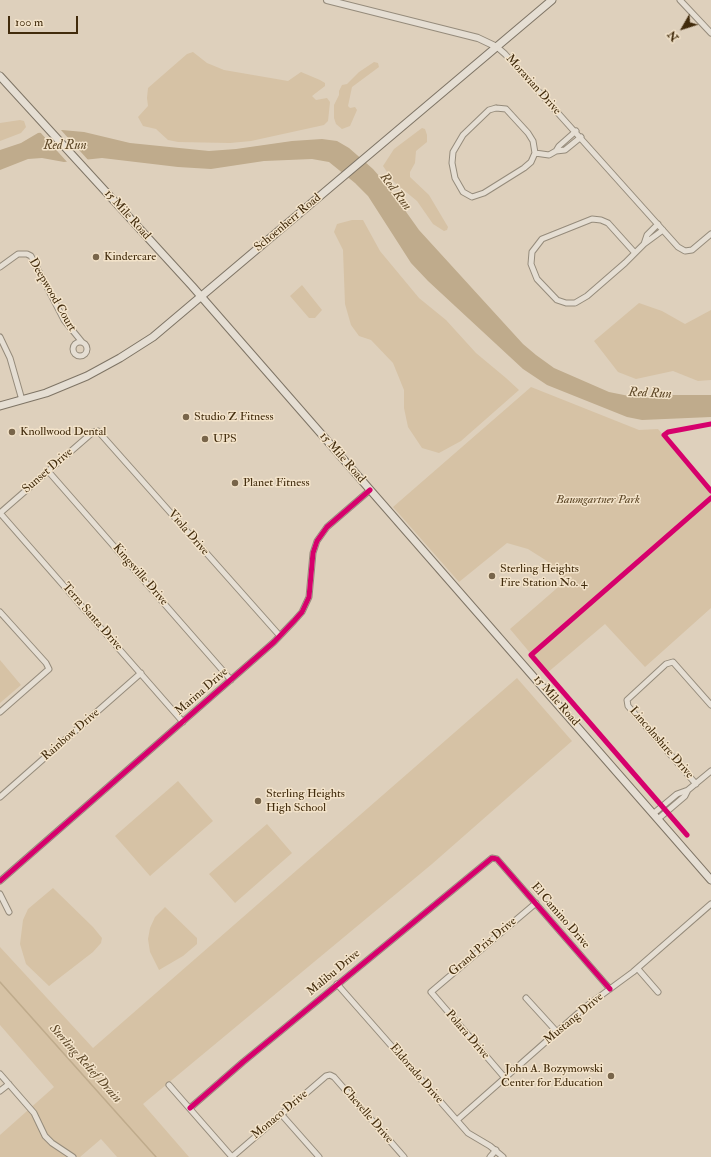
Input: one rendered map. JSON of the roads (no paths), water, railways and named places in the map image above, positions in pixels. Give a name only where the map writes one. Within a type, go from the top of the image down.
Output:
[{"type":"main road","name":"Schoenherr Road","points":[[0,406],[73,382],[109,365],[153,337],[552,0]]},
{"type":"main road","name":"15 Mile Road","points":[[0,76],[201,296],[711,880]]},
{"type":"street","name":"Moravian Drive","points":[[327,0],[478,38],[497,47],[576,131],[678,247],[682,250],[688,251],[711,234]]},
{"type":"street","points":[[680,0],[711,33]]},
{"type":"street","points":[[503,108],[508,112],[531,137],[535,153],[528,165],[480,196],[472,197],[463,192],[453,172],[453,152],[459,139],[493,109],[503,108]]},
{"type":"street","points":[[556,151],[559,146],[576,131]]},
{"type":"street","points":[[535,153],[549,154],[556,151],[565,150],[581,137]]},
{"type":"street","points":[[635,253],[608,223],[601,220],[592,219],[542,239],[532,252],[531,264],[534,274],[547,290],[562,302],[571,304],[583,299],[635,253],[644,244],[663,230]]},
{"type":"street","points":[[644,244],[647,235],[658,224]]},
{"type":"street","name":"Deepwood Court","points":[[0,267],[18,254],[27,254],[34,259],[58,310],[76,336],[86,345],[87,349],[83,355],[78,355],[75,353],[74,345],[76,336]]},
{"type":"street","points":[[0,337],[10,358],[22,400]]},
{"type":"street","name":"Deepwood Court","points":[[74,345],[82,342]]},
{"type":"street","name":"Sunset Drive","points":[[0,513],[97,430]]},
{"type":"street","name":"Viola Drive","points":[[97,430],[280,636]]},
{"type":"street","name":"Kingsville Drive","points":[[48,471],[231,680]]},
{"type":"street","name":"Marina Drive","points":[[0,881],[231,680],[298,618],[307,602],[311,584],[313,552],[321,534],[370,490]]},
{"type":"street","name":"Terra Santa Drive","points":[[0,513],[183,722]]},
{"type":"street","points":[[0,612],[46,663],[49,669],[0,712]]},
{"type":"street","name":"Lincolnshire Drive","points":[[696,784],[626,702],[628,698],[670,662],[675,664],[711,704]]},
{"type":"street","name":"Rainbow Drive","points":[[0,796],[141,673]]},
{"type":"street","points":[[656,816],[675,804],[688,790],[711,772]]},
{"type":"street","points":[[656,816],[671,798],[682,791],[688,790]]},
{"type":"street","points":[[671,798],[675,804]]},
{"type":"street","name":"El Camino Drive","points":[[494,857],[610,989]]},
{"type":"street","name":"Malibu Drive","points":[[190,1108],[337,984],[494,857]]},
{"type":"street","points":[[0,894],[9,912]]},
{"type":"street","name":"Grand Prix Drive","points":[[431,992],[433,988],[536,903]]},
{"type":"street","name":"Mustang Drive","points":[[457,1120],[584,1008],[638,969],[711,904]]},
{"type":"street","points":[[638,969],[658,992]]},
{"type":"street","name":"Eldorado Drive","points":[[337,984],[472,1136],[496,1150],[503,1157]]},
{"type":"street","name":"Polara Drive","points":[[431,992],[505,1078]]},
{"type":"street","points":[[526,998],[557,1032]]},
{"type":"street","points":[[0,1074],[34,1113],[45,1136],[52,1143],[73,1157]]},
{"type":"street","name":"Monaco Drive","points":[[232,1157],[326,1076],[330,1075]]},
{"type":"street","name":"Chevelle Drive","points":[[330,1075],[334,1077],[404,1157]]},
{"type":"street","points":[[0,1091],[9,1084]]},
{"type":"street","points":[[169,1085],[232,1157]]},
{"type":"street","points":[[281,1114],[319,1157]]},
{"type":"street","points":[[490,1157],[496,1150]]},
{"type":"water","name":"Red Run","points":[[62,130],[84,132],[130,143],[209,151],[236,149],[292,141],[322,139],[337,141],[349,148],[373,169],[387,185],[419,230],[523,344],[536,355],[554,368],[609,392],[634,397],[651,398],[670,395],[711,395],[711,417],[642,420],[627,417],[547,385],[523,369],[428,281],[411,263],[368,196],[355,183],[329,162],[312,159],[264,161],[211,169],[178,167],[102,158],[64,162],[42,158],[28,159],[0,170],[0,150],[21,143],[38,133]]},
{"type":"waterway","name":"Sterling Relief Drain","points":[[0,982],[156,1157]]},
{"type":"place","name":"Kindercare","points":[[96,257]]},
{"type":"place","name":"Studio Z Fitness","points":[[186,417]]},
{"type":"place","name":"Knollwood Dental","points":[[12,432]]},
{"type":"place","name":"UPS","points":[[205,439]]},
{"type":"place","name":"Planet Fitness","points":[[235,483]]},
{"type":"place","name":"Sterling Heights Fire Station No. 4","points":[[492,576]]},
{"type":"place","name":"Sterling Heights High School","points":[[258,801]]},
{"type":"place","name":"John A. Bozymowski Center for Education","points":[[611,1076]]},
{"type":"park label","name":"Baumgartner Park","points":[[598,500]]}]
